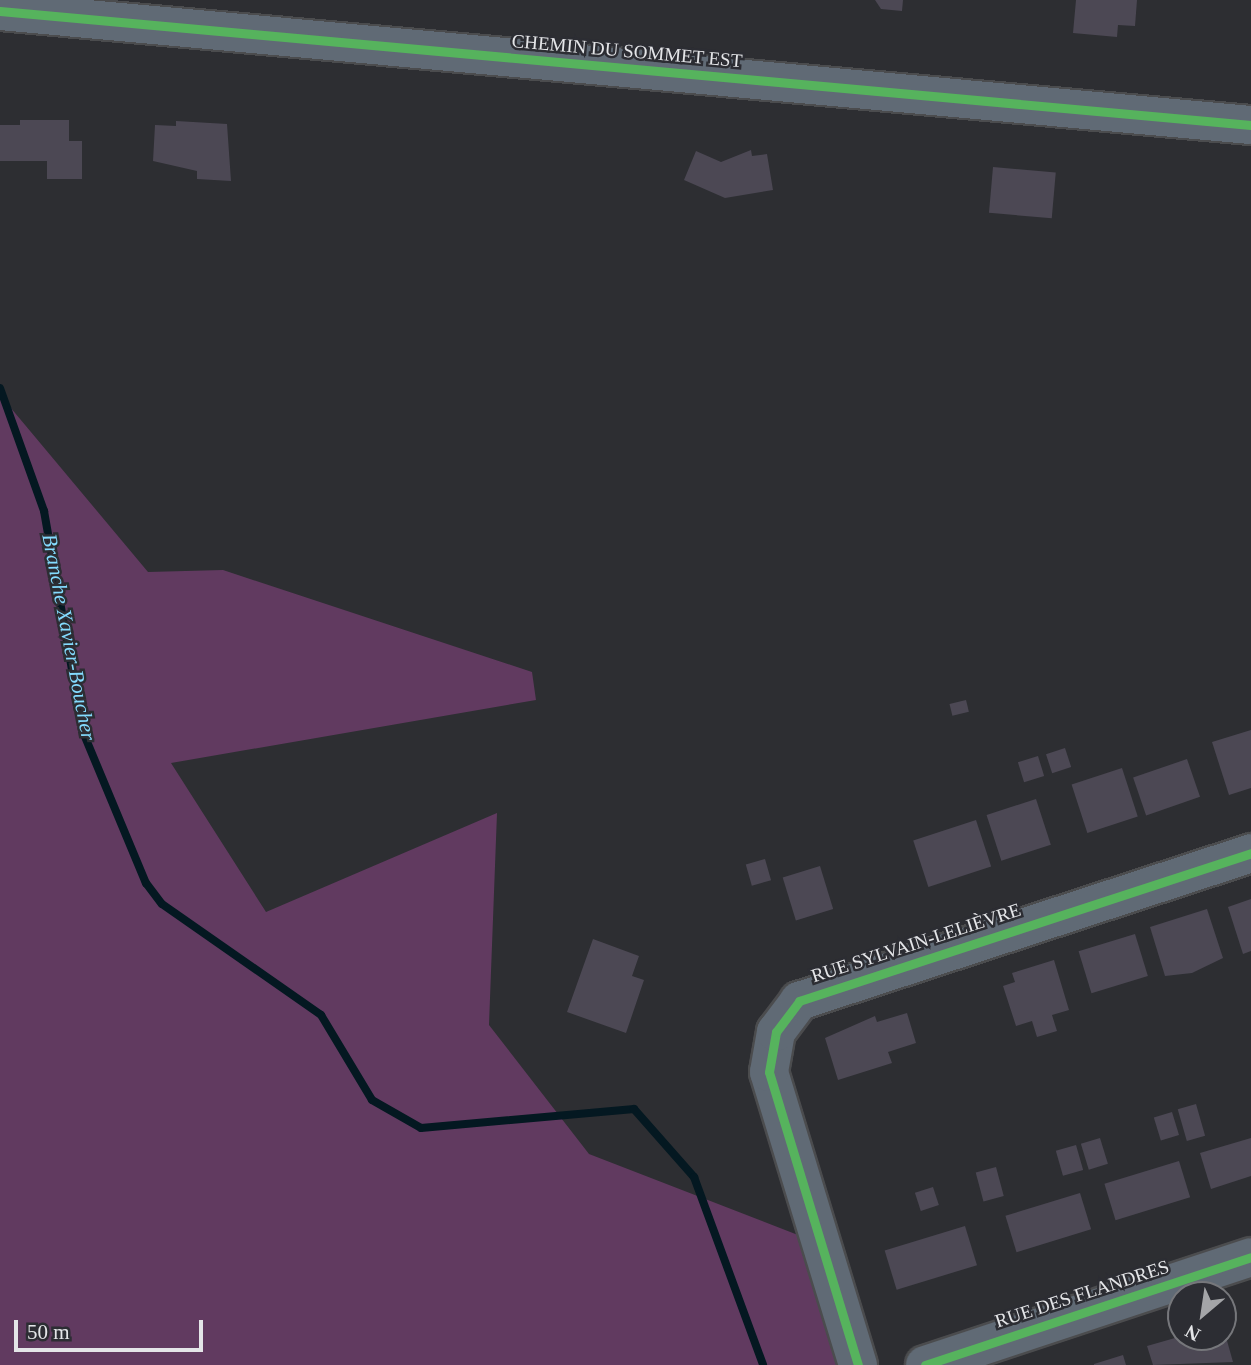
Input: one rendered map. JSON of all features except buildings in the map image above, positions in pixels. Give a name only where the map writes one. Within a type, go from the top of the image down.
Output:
[{"type":"street","name":"CHEMIN DU SOMMET EST","points":[[0,11],[1251,125]]},
{"type":"street","name":"RUE SYLVAIN-LELIÈVRE","points":[[858,1365],[769,1072],[776,1032],[799,1001],[1251,853]]},
{"type":"street","name":"RUE DES FLANDRES","points":[[925,1365],[1251,1257]]},
{"type":"shaded area","points":[[0,395],[148,572],[223,570],[532,672],[536,700],[171,763],[266,912],[497,813],[489,1025],[589,1154],[798,1235],[841,1365],[0,1365]]},
{"type":"waterway","name":"Branche Xavier-Boucher","points":[[0,388],[44,511],[83,732],[146,883],[162,904],[321,1015],[372,1100],[421,1128],[634,1109],[694,1177],[763,1365]]},
{"type":"cycle path","points":[[0,11],[1251,125]]},
{"type":"cycle path","points":[[858,1365],[769,1072],[776,1032],[799,1001],[1251,853]]},
{"type":"cycle path","points":[[925,1365],[1251,1257]]}]
